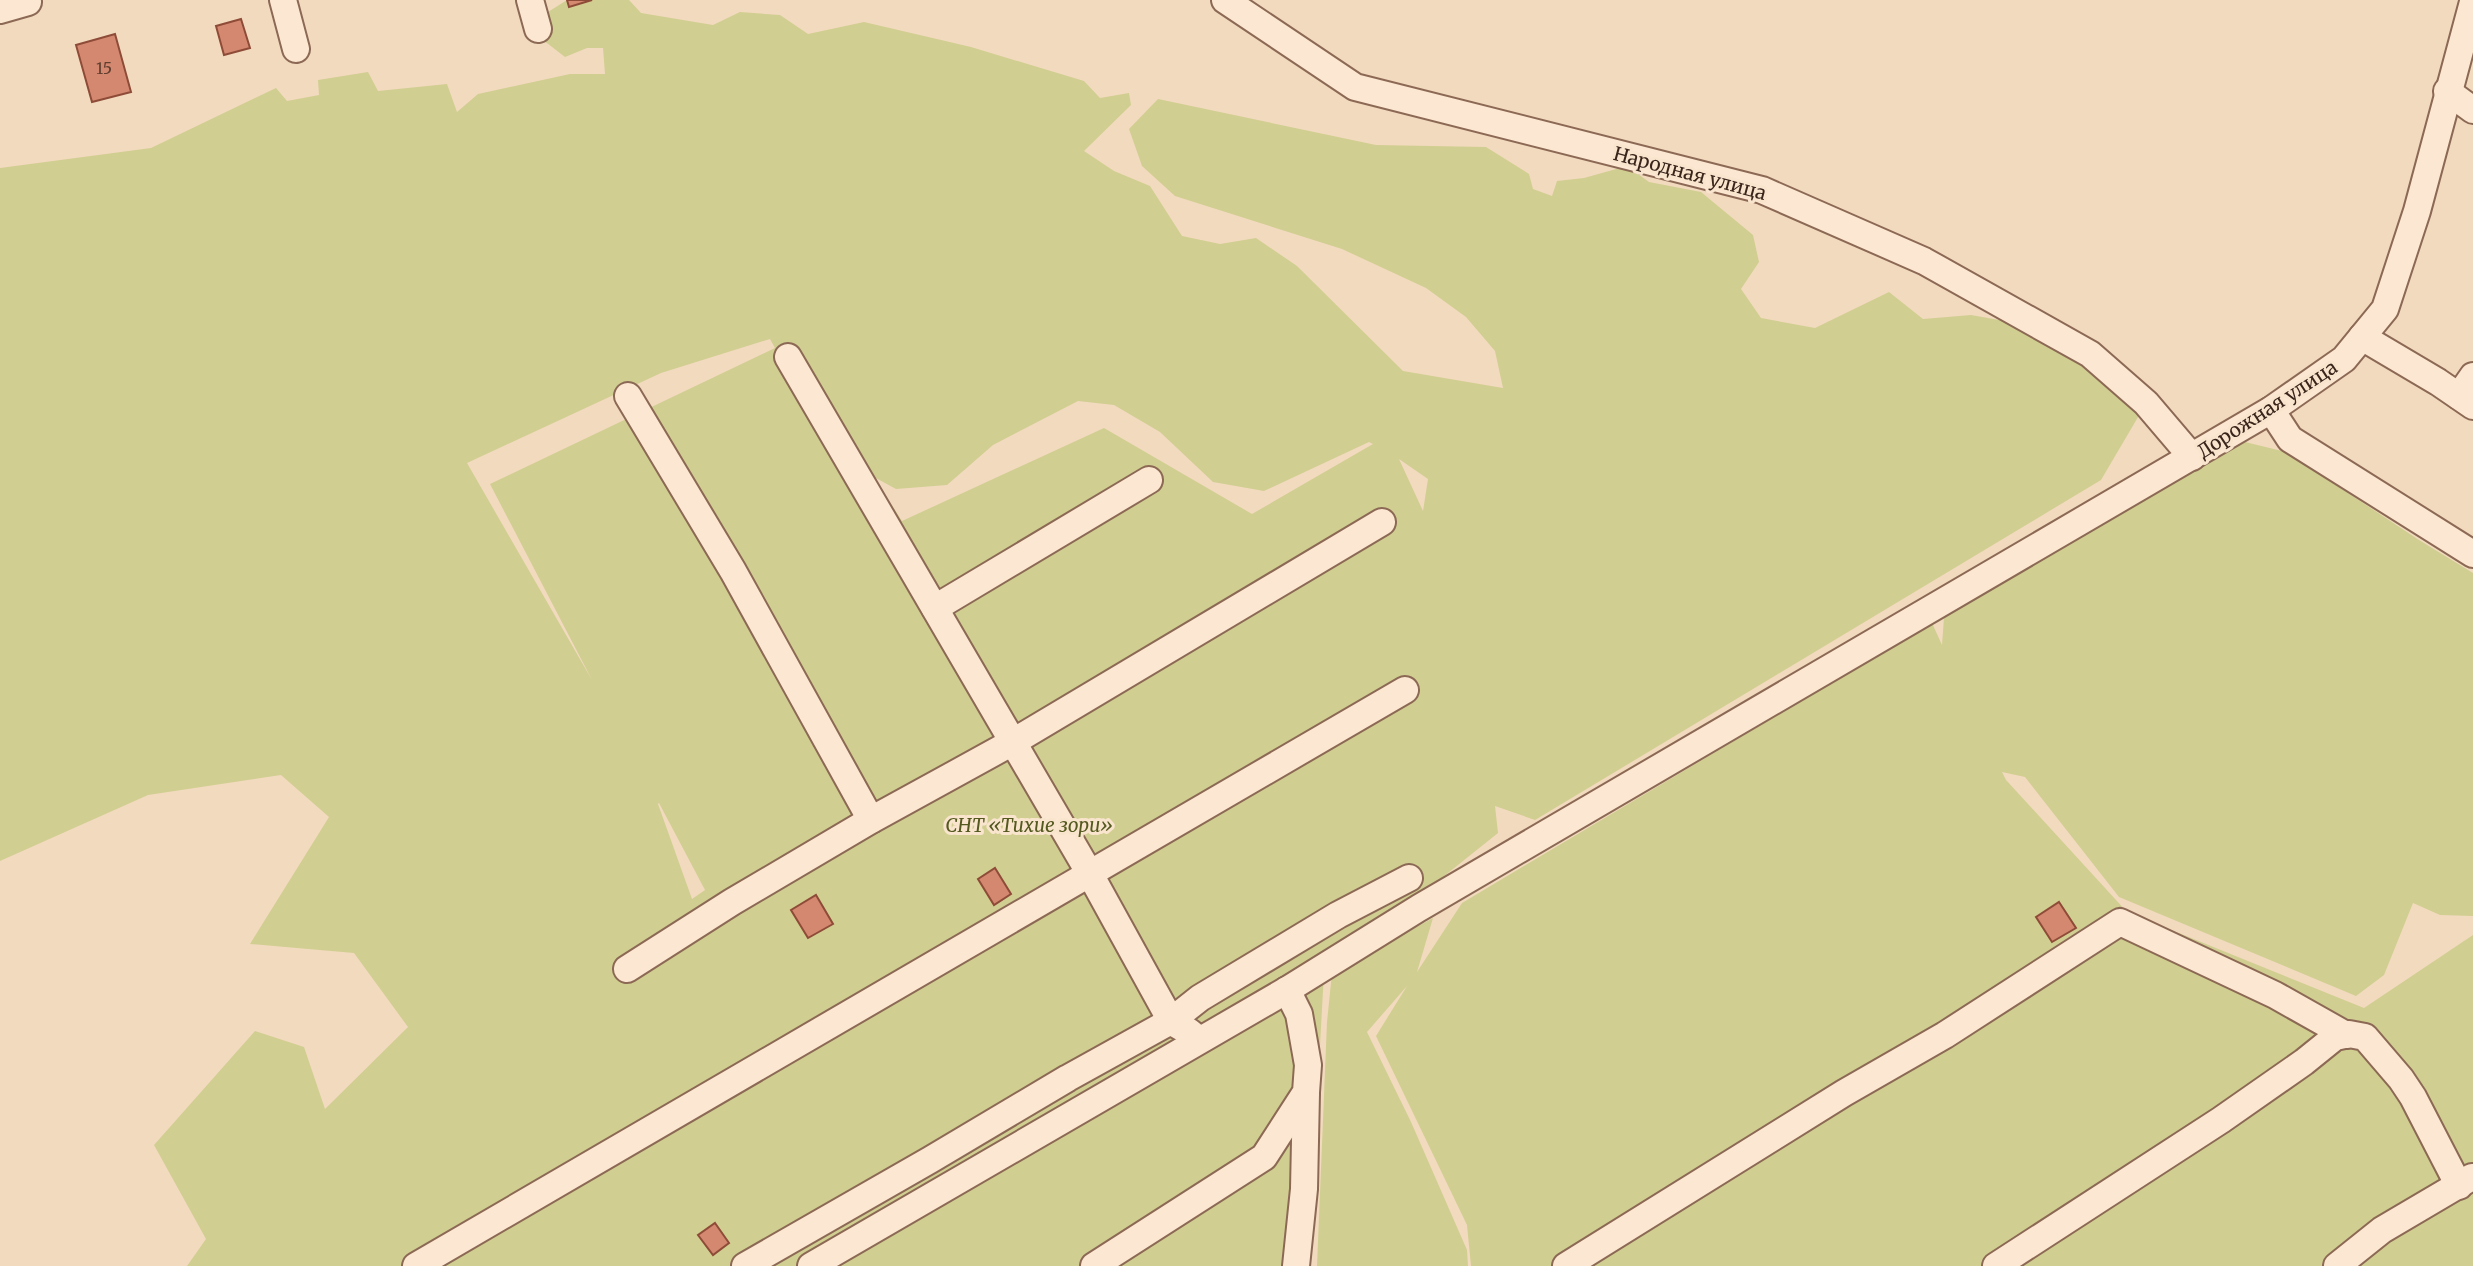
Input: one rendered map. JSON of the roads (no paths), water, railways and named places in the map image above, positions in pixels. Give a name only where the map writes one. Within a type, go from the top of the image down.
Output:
[{"type":"street","points":[[0,10],[28,2],[27,0]]},
{"type":"street","points":[[283,0],[296,49]]},
{"type":"street","points":[[530,0],[538,29]]},
{"type":"street","name":"Народная улица","points":[[1225,0],[1355,88],[1762,190],[1924,261],[2090,354],[2146,403],[2192,457]]},
{"type":"street","name":"Дорожная улица","points":[[811,1266],[1287,990],[1419,908],[2192,457],[2271,410],[2344,359],[2385,309],[2417,211],[2473,2]]},
{"type":"street","points":[[2447,92],[2473,110]]},
{"type":"street","points":[[2362,337],[2468,393]]},
{"type":"street","points":[[788,357],[1090,874],[1171,1021],[1194,1034],[1198,1040]]},
{"type":"street","points":[[628,396],[733,570],[871,820]]},
{"type":"street","points":[[2271,410],[2290,439],[2473,554]]},
{"type":"street","points":[[935,608],[1149,480]]},
{"type":"street","points":[[627,970],[732,902],[871,820],[1013,742],[1382,522]]},
{"type":"street","points":[[415,1266],[1405,690]]},
{"type":"street","points":[[745,1266],[1171,1021],[1200,998],[1338,915],[1409,878]]},
{"type":"street","points":[[1566,1266],[1844,1093],[1945,1035],[2120,922],[2275,995],[2346,1035]]},
{"type":"street","points":[[1287,990],[1299,1014],[1308,1065],[1304,1189],[1296,1266]]},
{"type":"street","points":[[1996,1266],[2221,1120],[2336,1037],[2346,1035],[2365,1037],[2401,1079],[2466,1181],[2382,1230],[2337,1266]]},
{"type":"street","points":[[1094,1266],[1264,1157],[1306,1092]]},
{"type":"park label","name":"СНТ «Тихие зори»","points":[[1029,825]]}]
